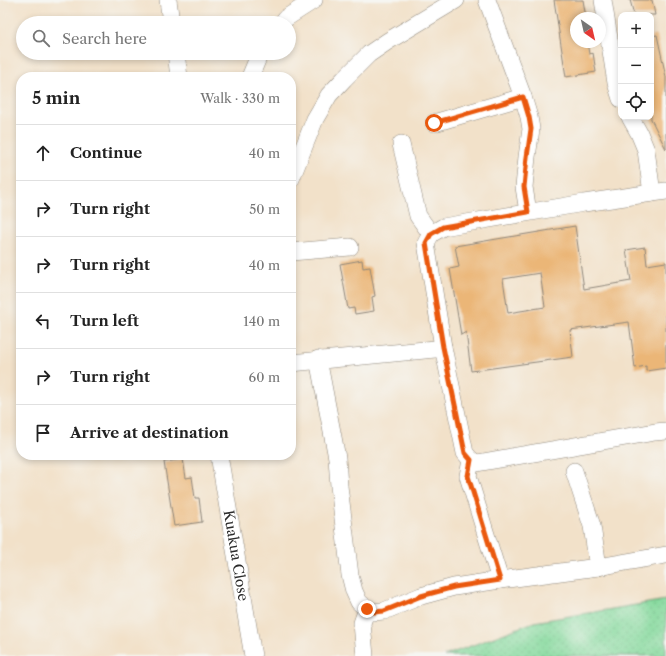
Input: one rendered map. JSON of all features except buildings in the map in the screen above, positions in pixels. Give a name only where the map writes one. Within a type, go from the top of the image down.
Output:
[{"type":"street","points":[[168,0],[170,16]]},
{"type":"street","points":[[289,16],[314,0]]},
{"type":"street","points":[[296,166],[315,119],[329,95],[344,79],[370,54],[388,41],[456,0]]},
{"type":"street","points":[[487,0],[529,117],[531,129],[524,187],[528,212]]},
{"type":"street","points":[[603,0],[618,89]]},
{"type":"street","points":[[177,60],[178,72]]},
{"type":"street","points":[[252,72],[257,60]]},
{"type":"street","points":[[434,123],[523,97]]},
{"type":"street","points":[[632,120],[646,150],[659,192],[528,212],[443,227],[431,234],[426,243],[443,347],[465,453],[471,460],[477,463],[666,431]]},
{"type":"street","points":[[401,144],[418,216],[431,234]]},
{"type":"street","points":[[296,252],[350,247]]},
{"type":"street","points":[[296,362],[443,347]]},
{"type":"street","points":[[318,360],[337,458],[350,575],[354,591],[359,602],[367,609],[374,612],[384,611],[421,596],[454,587],[598,567],[666,555]]},
{"type":"street","name":"Kuakua Close","points":[[220,460],[253,656]]},
{"type":"street","points":[[471,460],[468,476],[500,580]]},
{"type":"street","points":[[574,471],[592,526],[598,567]]},
{"type":"street","points":[[365,656],[362,623],[367,609]]},
{"type":"green space","points":[[666,600],[666,656],[444,656],[534,622]]},
{"type":"route","points":[[367,609],[374,612],[384,611],[421,596],[454,587],[500,580],[468,476],[471,460],[465,453],[443,347],[426,243],[431,234],[443,227],[528,212],[524,187],[531,129],[523,97],[434,123]]}]
